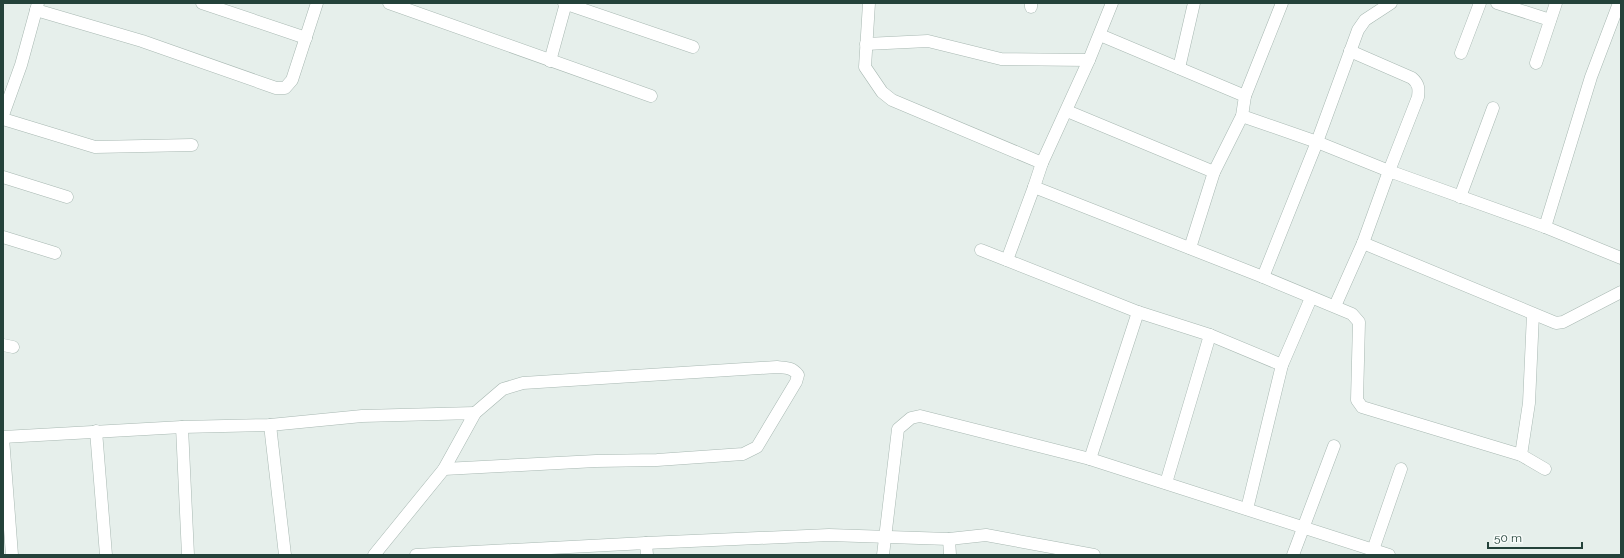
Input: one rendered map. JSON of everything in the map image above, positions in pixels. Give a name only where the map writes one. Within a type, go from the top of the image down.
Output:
[{"type":"street","points":[[202,3],[306,38]]},
{"type":"street","points":[[3,115],[21,65],[37,6],[276,88],[285,88],[292,80],[317,3]]},
{"type":"street","points":[[389,3],[651,96]]},
{"type":"street","points":[[550,61],[566,3],[693,47]]},
{"type":"street","points":[[869,3],[865,67],[882,92],[892,100],[1042,163]]},
{"type":"street","points":[[1007,260],[1042,163],[1067,111],[1100,35],[1112,3]]},
{"type":"street","points":[[1179,68],[1194,3]]},
{"type":"street","points":[[1190,248],[1214,172],[1242,116],[1245,96],[1282,3]]},
{"type":"street","points":[[1263,277],[1317,142],[1361,25],[1365,20],[1391,3]]},
{"type":"street","points":[[1461,53],[1480,3]]},
{"type":"street","points":[[1497,3],[1550,20]]},
{"type":"street","points":[[1536,63],[1556,3]]},
{"type":"street","points":[[1545,227],[1591,77],[1619,3]]},
{"type":"street","points":[[1100,35],[1245,96]]},
{"type":"street","points":[[866,44],[928,41],[1001,59],[1089,60]]},
{"type":"street","points":[[1335,306],[1364,243],[1389,171],[1418,97],[1419,87],[1412,78],[1350,51]]},
{"type":"street","points":[[1460,197],[1493,108]]},
{"type":"street","points":[[1067,111],[1214,172]]},
{"type":"street","points":[[1242,116],[1317,142],[1389,171],[1545,227],[1621,258]]},
{"type":"street","points":[[3,119],[95,147],[192,145]]},
{"type":"street","points":[[3,177],[67,197]]},
{"type":"street","points":[[1034,187],[1263,277],[1352,314],[1359,322],[1357,400],[1362,407],[1521,455],[1545,469]]},
{"type":"street","points":[[3,237],[55,253]]},
{"type":"street","points":[[1364,243],[1556,323],[1563,322],[1621,292]]},
{"type":"street","points":[[981,250],[1138,312],[1210,335],[1282,365]]},
{"type":"street","points":[[1247,508],[1282,365],[1311,298]]},
{"type":"street","points":[[1090,459],[1138,312]]},
{"type":"street","points":[[1521,455],[1529,404],[1533,314]]},
{"type":"street","points":[[1166,483],[1210,335]]},
{"type":"street","points":[[374,555],[444,470],[475,413],[503,390],[523,383],[777,367],[789,368],[795,371],[798,375],[796,382],[757,447],[743,454],[657,460],[596,461],[444,470]]},
{"type":"street","points":[[12,555],[3,438],[96,431],[270,425],[362,416],[475,413]]},
{"type":"street","points":[[883,555],[898,429],[911,418],[920,416],[1090,459],[1247,508],[1302,528],[1389,555]]},
{"type":"street","points":[[270,425],[285,555]]},
{"type":"street","points":[[182,427],[188,555]]},
{"type":"street","points":[[96,431],[106,555]]},
{"type":"street","points":[[1293,555],[1334,446]]},
{"type":"street","points":[[1373,550],[1401,469]]},
{"type":"street","points":[[416,555],[646,549],[829,535],[885,536],[950,540],[986,535],[1092,555]]},
{"type":"street","points":[[950,540],[950,555]]}]
